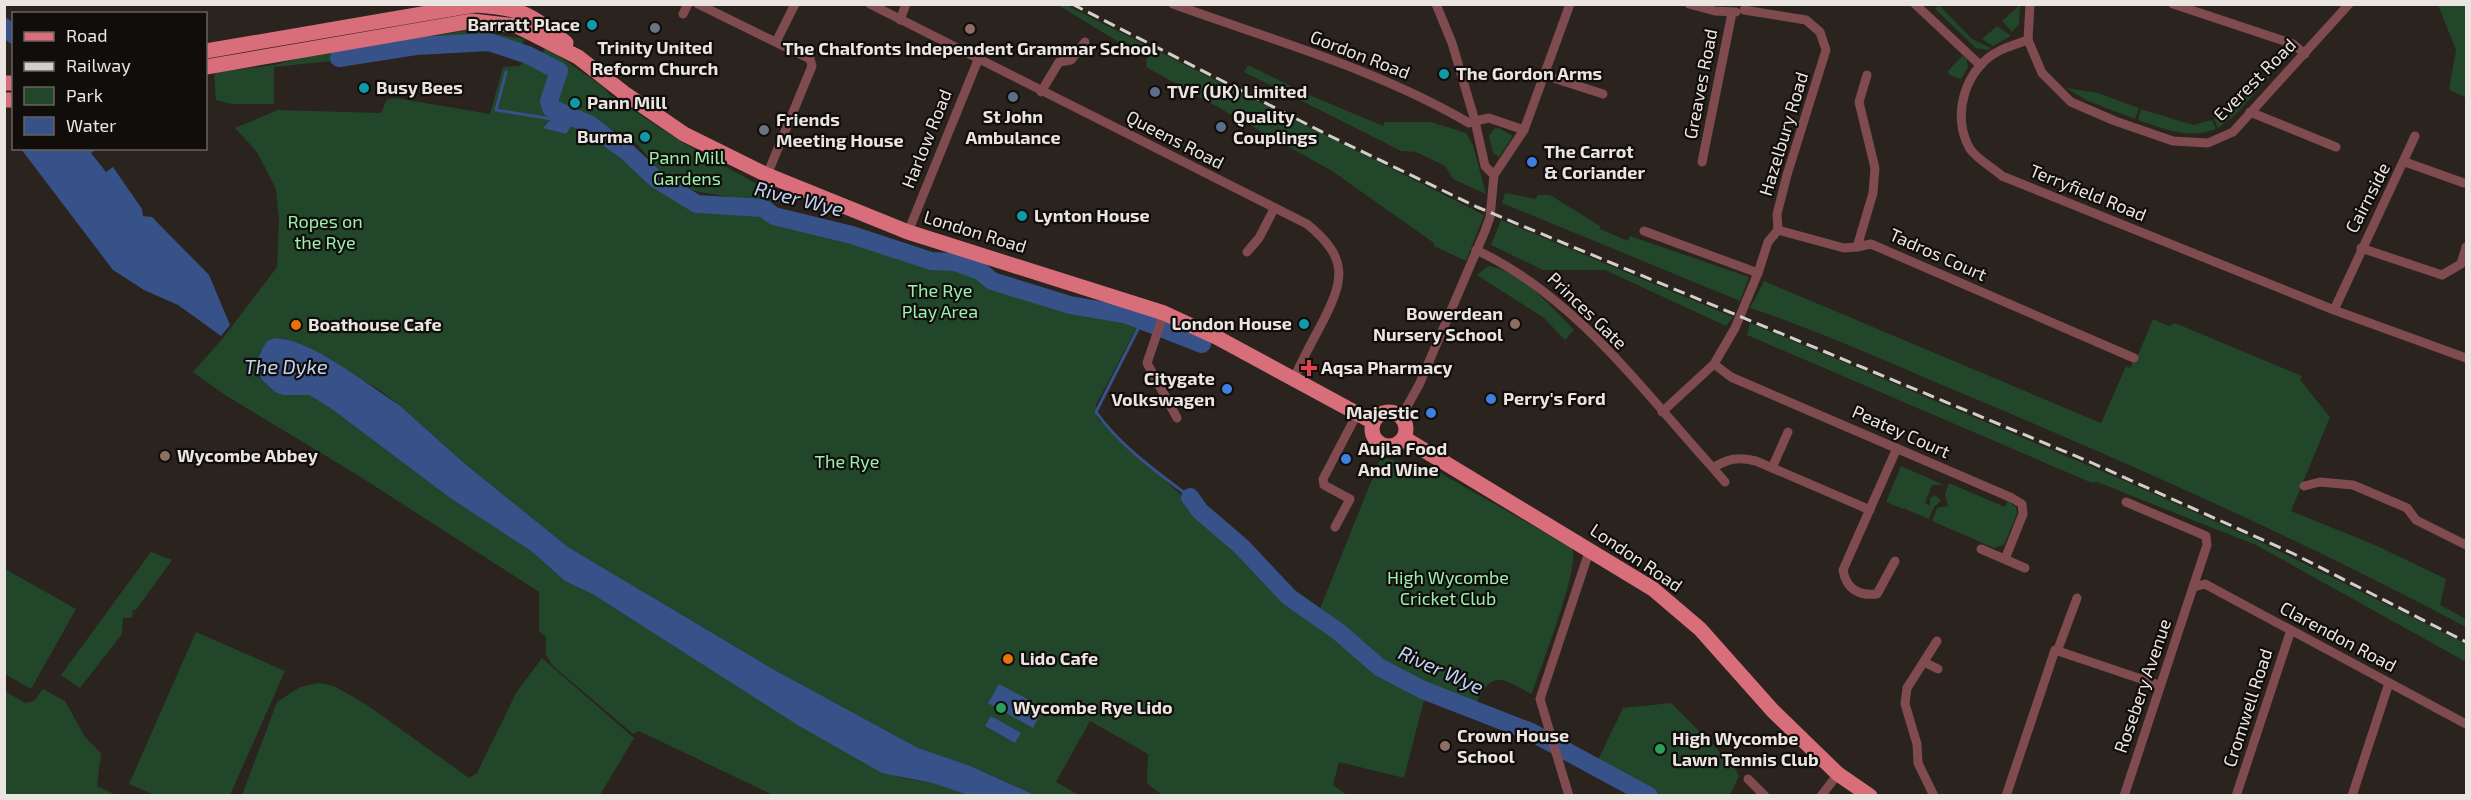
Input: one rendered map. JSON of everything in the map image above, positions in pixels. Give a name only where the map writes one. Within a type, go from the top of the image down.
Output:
[{"type":"main road","points":[[207,67],[401,25],[474,5],[502,6],[532,16],[578,57]]},
{"type":"main road","points":[[207,51],[401,25],[472,21],[496,22],[534,32],[578,57]]},
{"type":"main road","name":"London Road","points":[[578,57],[624,93],[684,134],[767,175],[908,232],[1164,313],[1373,422]]},
{"type":"main road","points":[[1388,412],[1401,417],[1406,427],[1404,438],[1397,445],[1382,446],[1372,433],[1373,422],[1388,412]]},
{"type":"main road","name":"London Road","points":[[1404,438],[1653,589],[1700,629],[1773,711],[1838,774],[1870,795]]},
{"type":"street","points":[[683,14],[688,4]]},
{"type":"street","points":[[698,4],[810,59],[812,66],[767,175]]},
{"type":"street","points":[[776,42],[795,4]]},
{"type":"street","name":"Queens Road","points":[[870,4],[1307,224],[1324,238],[1335,255],[1340,273],[1338,292],[1293,380]]},
{"type":"street","points":[[900,20],[906,4]]},
{"type":"street","name":"Gordon Road","points":[[1173,4],[1367,74],[1430,100],[1469,123],[1489,118],[1524,130]]},
{"type":"street","points":[[1436,4],[1452,43],[1475,121],[1485,166],[1494,175]]},
{"type":"street","points":[[1401,417],[1419,385],[1490,217],[1494,175],[1524,130],[1570,4]]},
{"type":"street","points":[[1689,4],[1732,13],[1745,7]]},
{"type":"street","points":[[1915,4],[1980,65]]},
{"type":"street","name":"Everest Road","points":[[2030,4],[2028,40],[2042,73],[2071,102],[2115,121],[2173,141],[2208,143],[2233,132],[2349,4]]},
{"type":"street","points":[[2173,4],[2293,44],[2306,54]]},
{"type":"street","name":"Hazelbury Road","points":[[1714,364],[1735,328],[1768,242],[1778,230],[1777,214],[1787,175],[1826,50],[1820,32],[1806,20],[1745,7]]},
{"type":"street","name":"Greaves Road","points":[[1702,162],[1732,13]]},
{"type":"street","name":"Terryfield Road","points":[[2028,40],[2000,50],[1980,65],[1966,86],[1961,108],[1962,130],[1971,151],[2002,176],[2334,310],[2466,358]]},
{"type":"street","points":[[1041,92],[1059,62],[1071,60],[1085,42]]},
{"type":"street","name":"Harlow Road","points":[[908,232],[978,60]]},
{"type":"street","points":[[1544,75],[1603,94]]},
{"type":"street","name":"Tadros Court","points":[[1867,75],[1859,102],[1875,168],[1873,193],[1857,247],[1871,244],[2134,358]]},
{"type":"street","points":[[2250,112],[2336,147]]},
{"type":"street","name":"Cairnside","points":[[2334,310],[2361,249],[2405,162],[2415,136]]},
{"type":"street","name":"Cairnside","points":[[2405,162],[2464,183]]},
{"type":"street","points":[[1247,252],[1259,238],[1274,209]]},
{"type":"street","points":[[1778,230],[1845,248],[1857,247]]},
{"type":"street","points":[[1644,231],[1758,273]]},
{"type":"street","name":"Cairnside","points":[[2361,249],[2442,275],[2461,264],[2466,247]]},
{"type":"street","name":"Princes Gate","points":[[1476,250],[1535,283],[1601,345],[1725,482]]},
{"type":"street","points":[[1164,313],[1147,363],[1176,418]]},
{"type":"street","points":[[1662,412],[1714,364]]},
{"type":"street","name":"Peatey Court","points":[[1714,364],[1731,377],[2022,504],[2023,514],[2005,559]]},
{"type":"street","points":[[1335,527],[1350,499],[1324,485],[1323,479],[1357,414]]},
{"type":"street","points":[[1772,468],[1788,432]]},
{"type":"street","points":[[1895,561],[1877,594],[1860,593],[1845,582],[1843,570],[1897,448]]},
{"type":"street","points":[[1713,468],[1724,460],[1741,458],[1772,468],[1870,510]]},
{"type":"street","points":[[2304,486],[2319,482],[2353,485],[2407,508],[2416,520],[2466,545]]},
{"type":"street","points":[[2126,502],[2148,511],[2144,522]]},
{"type":"street","name":"Rosebery Avenue","points":[[2124,795],[2207,545],[2206,536],[2148,511]]},
{"type":"street","points":[[1569,795],[1540,699],[1590,549]]},
{"type":"street","points":[[1981,549],[2025,568]]},
{"type":"street","name":"Clarendon Road","points":[[2194,587],[2205,584],[2466,724]]},
{"type":"street","points":[[2006,795],[2053,652],[2058,649],[2077,598]]},
{"type":"street","name":"Cromwell Road","points":[[2236,795],[2291,630]]},
{"type":"street","points":[[1935,795],[1918,763],[1917,744],[1905,704],[1907,688],[1938,641]]},
{"type":"street","points":[[2058,649],[2159,685]]},
{"type":"street","points":[[1924,662],[1938,669]]},
{"type":"street","points":[[2352,795],[2389,683]]},
{"type":"street","points":[[1821,795],[1838,774]]},
{"type":"street","points":[[1748,779],[1765,795]]},
{"type":"green space","points":[[1058,5],[1066,5],[1484,215],[1466,261],[1434,246],[1434,243],[1332,171],[1146,67],[1147,53],[1122,44]]},
{"type":"green space","points":[[1939,5],[1972,39],[1991,48],[1988,50],[1976,48],[1935,9]]},
{"type":"green space","points":[[2020,5],[2019,24],[2012,32],[2002,21]]},
{"type":"green space","points":[[2438,5],[2466,5],[2466,98],[2449,90],[2456,50]]},
{"type":"green space","points":[[1997,26],[2011,36],[1993,46],[1982,39]]},
{"type":"green space","points":[[469,30],[525,39],[522,44],[496,37],[460,35],[341,60],[274,67],[274,104],[231,104],[216,100],[214,75],[218,72],[274,65],[320,53]]},
{"type":"green space","name":"The Rye","points":[[546,47],[602,86],[610,95],[680,141],[789,202],[763,203],[683,189],[666,178],[637,144],[592,117],[587,132],[657,188],[692,204],[742,209],[947,264],[1032,296],[1098,310],[1138,325],[1096,405],[1098,419],[1189,502],[1188,505],[1207,524],[1215,528],[1295,607],[1330,630],[1389,680],[1425,696],[1404,778],[1339,762],[1333,785],[1347,795],[1162,795],[1147,783],[1148,754],[1090,721],[1056,782],[1079,795],[1035,795],[968,765],[918,748],[771,668],[568,547],[464,463],[398,404],[378,389],[303,346],[284,338],[275,338],[259,353],[258,367],[261,379],[275,392],[309,395],[329,407],[450,498],[531,551],[565,581],[594,595],[741,688],[903,778],[932,783],[968,795],[773,795],[639,731],[633,734],[553,666],[546,655],[546,637],[539,631],[539,592],[359,476],[225,395],[193,372],[223,338],[277,267],[279,219],[276,189],[257,152],[235,128],[278,110],[381,113],[387,99],[396,98],[490,114],[503,67],[519,66],[526,59],[537,63]]},
{"type":"green space","points":[[1962,56],[1966,58],[1968,67],[1961,79],[1949,75],[1948,71]]},
{"type":"green space","points":[[1248,65],[1307,94],[1383,126],[1385,122],[1431,122],[1466,133],[1473,145],[1486,194],[1453,179],[1445,166],[1416,152],[1401,151],[1244,72]]},
{"type":"green space","points":[[2273,73],[2235,115],[2218,128],[2214,119],[2231,110],[2251,87]]},
{"type":"green space","points":[[2066,88],[2098,93],[2139,108],[2135,119],[2088,101]]},
{"type":"green space","points":[[2141,109],[2193,125],[2212,120],[2216,129],[2196,134],[2167,130],[2138,120]]},
{"type":"green space","points":[[1499,128],[1513,136],[1499,157],[1493,153],[1489,136],[1494,129]]},
{"type":"green space","points":[[1505,193],[1536,199],[1538,195],[1550,195],[1600,226],[1600,229],[1628,241],[1630,236],[1749,277],[1740,301],[1502,203]]},
{"type":"green space","points":[[1501,220],[1733,317],[1726,326],[1605,270],[1543,270],[1491,245]]},
{"type":"green space","points":[[1488,266],[1501,269],[1524,282],[1574,330],[1565,340],[1544,318],[1477,275]]},
{"type":"green space","points":[[1764,281],[2101,423],[2126,366],[2130,368],[2138,355],[2153,319],[2169,326],[2175,323],[2302,376],[2300,380],[2330,417],[2291,511],[2375,545],[2446,579],[2440,605],[2466,619],[2466,627],[2345,565],[2160,479],[1807,328],[1750,308]]},
{"type":"green space","points":[[1750,323],[2123,480],[2263,543],[2466,644],[2466,662],[2256,545],[2097,482],[2092,483],[1747,335]]},
{"type":"green space","name":"High Wycombe Cricket Club","points":[[1381,457],[1433,469],[1572,548],[1571,575],[1551,642],[1532,694],[1500,680],[1488,685],[1476,703],[1403,675],[1383,663],[1359,640],[1319,611]]},
{"type":"green space","points":[[1901,466],[1944,485],[1932,485],[1925,503],[1930,506],[1930,498],[1935,495],[1941,501],[1934,507],[1929,519],[1905,509],[1906,507],[1903,509],[1886,502]]},
{"type":"green space","points":[[1949,483],[2005,507],[2008,501],[2016,507],[2017,514],[2004,545],[1994,548],[1932,521],[1937,508],[1948,506],[1945,494]]},
{"type":"green space","points":[[151,552],[172,560],[136,610],[133,610],[132,618],[123,618],[122,634],[80,688],[61,675]]},
{"type":"green space","points":[[5,569],[76,609],[31,689],[5,674]]},
{"type":"green space","points":[[196,632],[285,671],[230,795],[155,795],[129,784]]},
{"type":"green space","points":[[542,658],[634,738],[600,795],[242,795],[277,702],[300,687],[319,683],[334,686],[367,705],[469,778],[477,773],[516,693]]},
{"type":"green space","points":[[43,689],[65,701],[85,737],[101,753],[97,786],[116,795],[5,795],[5,691],[25,703],[34,701]]},
{"type":"green space","name":"High Wycombe Lawn Tennis Club","points":[[1671,703],[1734,766],[1739,776],[1730,795],[1661,795],[1596,764],[1623,708]]},
{"type":"water","points":[[558,105],[564,107],[576,119],[566,134],[543,128],[555,115],[554,108]]},
{"type":"water","name":"The Dyke","points":[[22,150],[95,150],[91,153],[106,172],[113,167],[142,209],[143,216],[152,217],[209,275],[230,325],[221,336],[178,305],[144,290],[113,270]]},
{"type":"water","name":"The Dyke","points":[[275,338],[289,340],[321,354],[398,404],[464,463],[568,547],[771,668],[918,748],[968,765],[1035,795],[968,795],[932,783],[882,773],[801,727],[594,595],[565,581],[531,551],[450,498],[329,407],[309,395],[283,395],[275,392],[261,379],[258,357],[267,341]]},
{"type":"water","points":[[999,684],[1044,708],[1033,728],[988,703]]},
{"type":"water","points":[[991,716],[1021,733],[1015,743],[985,726]]},
{"type":"waterway","name":"River Wye","points":[[4,27],[12,33]]},
{"type":"waterway","name":"River Wye","points":[[339,58],[416,46],[489,42],[528,55],[559,71],[549,101],[551,108],[589,124],[627,152],[656,179],[697,204],[763,208],[774,216],[852,235],[931,261],[955,262],[980,271],[992,281],[1070,305],[1128,315],[1202,344]]},
{"type":"waterway","points":[[506,72],[496,110],[553,119]]},
{"type":"waterway","points":[[1142,321],[1096,412],[1128,447],[1190,497]]},
{"type":"waterway","name":"River Wye","points":[[1190,497],[1200,511],[1242,547],[1289,597],[1339,632],[1379,667],[1423,690],[1531,732],[1649,796]]},
{"type":"railway","points":[[1072,4],[1330,136],[1477,207],[2090,462],[2292,553],[2466,642]]},
{"type":"place","name":"Barratt Place","points":[[592,25]]},
{"type":"place","name":"Trinity United Reform Church","points":[[655,28]]},
{"type":"place","name":"The Chalfonts Independent Grammar School","points":[[970,29]]},
{"type":"place","name":"The Gordon Arms","points":[[1444,74]]},
{"type":"place","name":"Busy Bees","points":[[364,88]]},
{"type":"place","name":"TVF (UK) Limited","points":[[1155,92]]},
{"type":"place","name":"St John Ambulance","points":[[1013,97]]},
{"type":"place","name":"Pann Mill","points":[[575,103]]},
{"type":"place","name":"Quality Couplings","points":[[1221,127]]},
{"type":"place","name":"Friends Meeting House","points":[[764,130]]},
{"type":"place","name":"Burma","points":[[645,137]]},
{"type":"place","name":"The Carrot & Coriander","points":[[1532,162]]},
{"type":"place","name":"Lynton House","points":[[1022,216]]},
{"type":"place","name":"London House","points":[[1304,324]]},
{"type":"place","name":"Bowerdean Nursery School","points":[[1515,324]]},
{"type":"place","name":"Boathouse Cafe","points":[[296,325]]},
{"type":"place","name":"Aqsa Pharmacy","points":[[1309,368]]},
{"type":"place","name":"Citygate Volkswagen","points":[[1227,389]]},
{"type":"place","name":"Perry's Ford","points":[[1491,399]]},
{"type":"place","name":"Majestic","points":[[1431,413]]},
{"type":"place","name":"Wycombe Abbey","points":[[165,456]]},
{"type":"place","name":"Aujla Food And Wine","points":[[1346,459]]},
{"type":"place","name":"Lido Cafe","points":[[1008,659]]},
{"type":"place","name":"Wycombe Rye Lido","points":[[1001,708]]},
{"type":"place","name":"Crown House School","points":[[1445,746]]},
{"type":"place","name":"High Wycombe Lawn Tennis Club","points":[[1660,749]]},
{"type":"park label","name":"Pann Mill Gardens","points":[[687,168]]},
{"type":"park label","name":"Ropes on the Rye","points":[[325,232]]},
{"type":"park label","name":"The Rye Play Area","points":[[940,301]]}]
